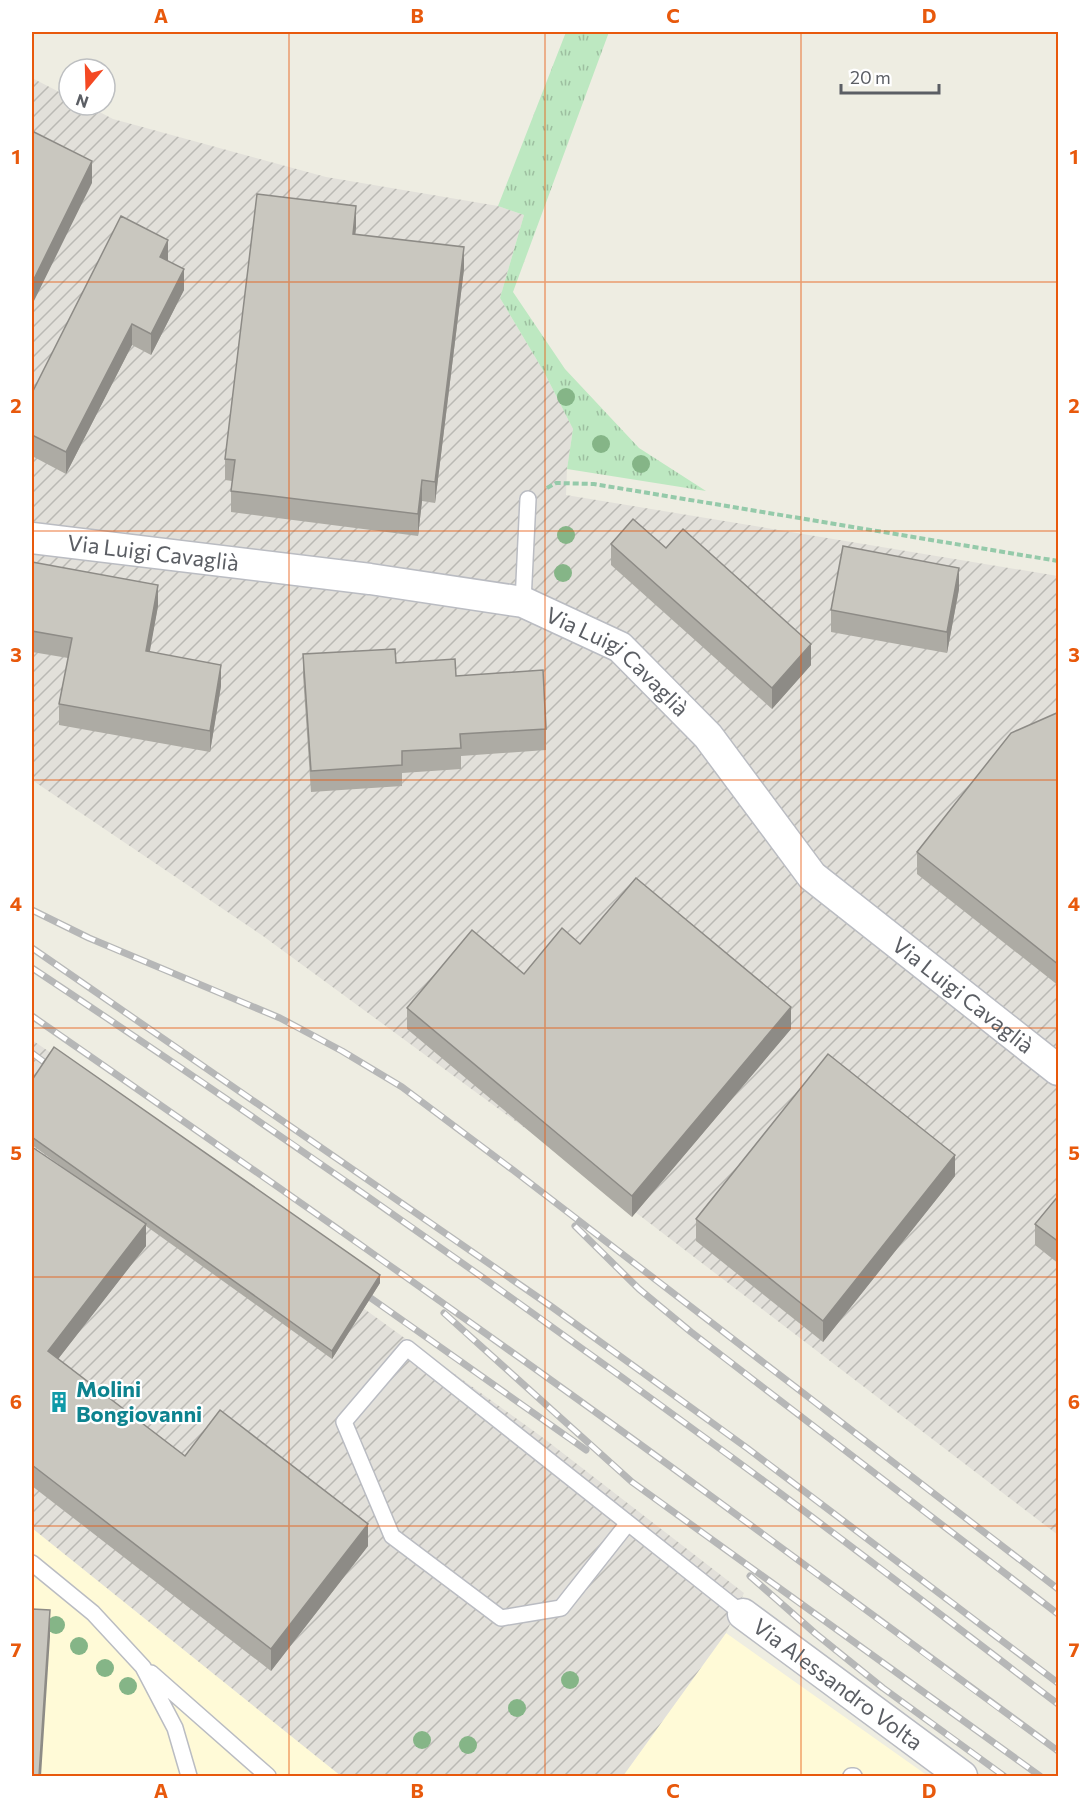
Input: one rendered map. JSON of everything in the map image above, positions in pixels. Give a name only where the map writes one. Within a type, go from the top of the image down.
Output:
[{"type":"street","name":"Via Luigi Cavaglià","points":[[32,538],[370,579],[523,602],[620,647],[708,736],[812,876],[1059,1070]]},
{"type":"street","name":"Via Alessandro Volta","points":[[743,1614],[962,1776]]},
{"type":"lane","points":[[523,602],[528,499]]},
{"type":"lane","points":[[628,1523],[561,1608],[501,1618],[392,1536],[344,1422],[407,1348],[743,1614]]},
{"type":"lane","points":[[32,1563],[93,1613],[143,1667],[268,1776]]},
{"type":"lane","points":[[143,1667],[175,1728],[189,1776]]},
{"type":"path","points":[[528,499],[556,483],[594,484],[1059,561]]},
{"type":"shaded area","points":[[32,78],[57,91],[57,117],[109,117],[326,177],[498,206],[524,215],[500,298],[544,372],[573,429],[566,495],[1058,576],[1058,1535],[533,1134],[263,936],[32,780]]},
{"type":"shaded area","points":[[32,1040],[54,1055],[363,1308],[542,1437],[744,1593],[726,1633],[623,1776],[341,1776],[32,1528]]},
{"type":"shaded area","points":[[32,1528],[341,1776],[32,1776]]},
{"type":"shaded area","points":[[726,1633],[928,1776],[623,1776]]},
{"type":"green space","points":[[566,32],[609,32],[513,292],[565,369],[639,448],[706,491],[567,469],[573,429],[544,372],[500,298],[524,215],[498,206]]},
{"type":"building","points":[[32,131],[92,161],[32,283]]},
{"type":"building","points":[[257,194],[356,206],[353,234],[464,247],[435,482],[422,480],[418,514],[231,491],[235,460],[225,459]]},
{"type":"building","points":[[121,216],[168,240],[160,257],[184,269],[151,334],[132,324],[66,452],[32,435],[32,393]]},
{"type":"building","points":[[633,519],[666,548],[683,529],[811,644],[772,688],[611,544]]},
{"type":"building","points":[[843,546],[959,568],[947,632],[831,610]]},
{"type":"building","points":[[32,562],[158,585],[146,651],[221,665],[210,731],[59,704],[72,638],[32,631]]},
{"type":"building","points":[[395,649],[396,663],[455,659],[456,676],[543,670],[546,729],[460,734],[461,748],[402,751],[402,765],[311,771],[303,654]]},
{"type":"building","points":[[1059,712],[1059,965],[917,852],[1011,733]]},
{"type":"building","points":[[636,878],[791,1007],[632,1196],[407,1008],[472,930],[524,974],[562,928],[580,944]]},
{"type":"building","points":[[54,1047],[380,1275],[332,1351],[32,1137],[32,1080]]},
{"type":"building","points":[[828,1054],[955,1155],[823,1321],[696,1219]]},
{"type":"building","name":"Molini Bongiovanni","points":[[32,1147],[146,1224],[48,1351],[185,1456],[220,1410],[368,1524],[271,1649],[32,1465]]},
{"type":"building","points":[[1059,1195],[1059,1242],[1035,1224]]},
{"type":"building","points":[[32,1609],[50,1610],[39,1776],[32,1776]]},
{"type":"railway","points":[[32,910],[89,938],[280,1018],[402,1087],[1058,1589]]},
{"type":"railway","points":[[32,948],[552,1307],[747,1448],[1058,1683]]},
{"type":"railway","points":[[32,968],[298,1148],[561,1333],[775,1489],[1058,1704]]},
{"type":"railway","points":[[32,1016],[542,1374],[1058,1751]]},
{"type":"railway","points":[[32,1053],[56,1071]]},
{"type":"railway","points":[[575,1226],[639,1289],[691,1332],[1058,1614]]},
{"type":"railway","points":[[358,1289],[586,1450]]},
{"type":"railway","points":[[444,1313],[632,1482],[1040,1776]]},
{"type":"railway","points":[[750,1576],[816,1634],[883,1688],[1004,1776]]},
{"type":"place","name":"Molini Bongiovanni","points":[[59,1402]]}]
